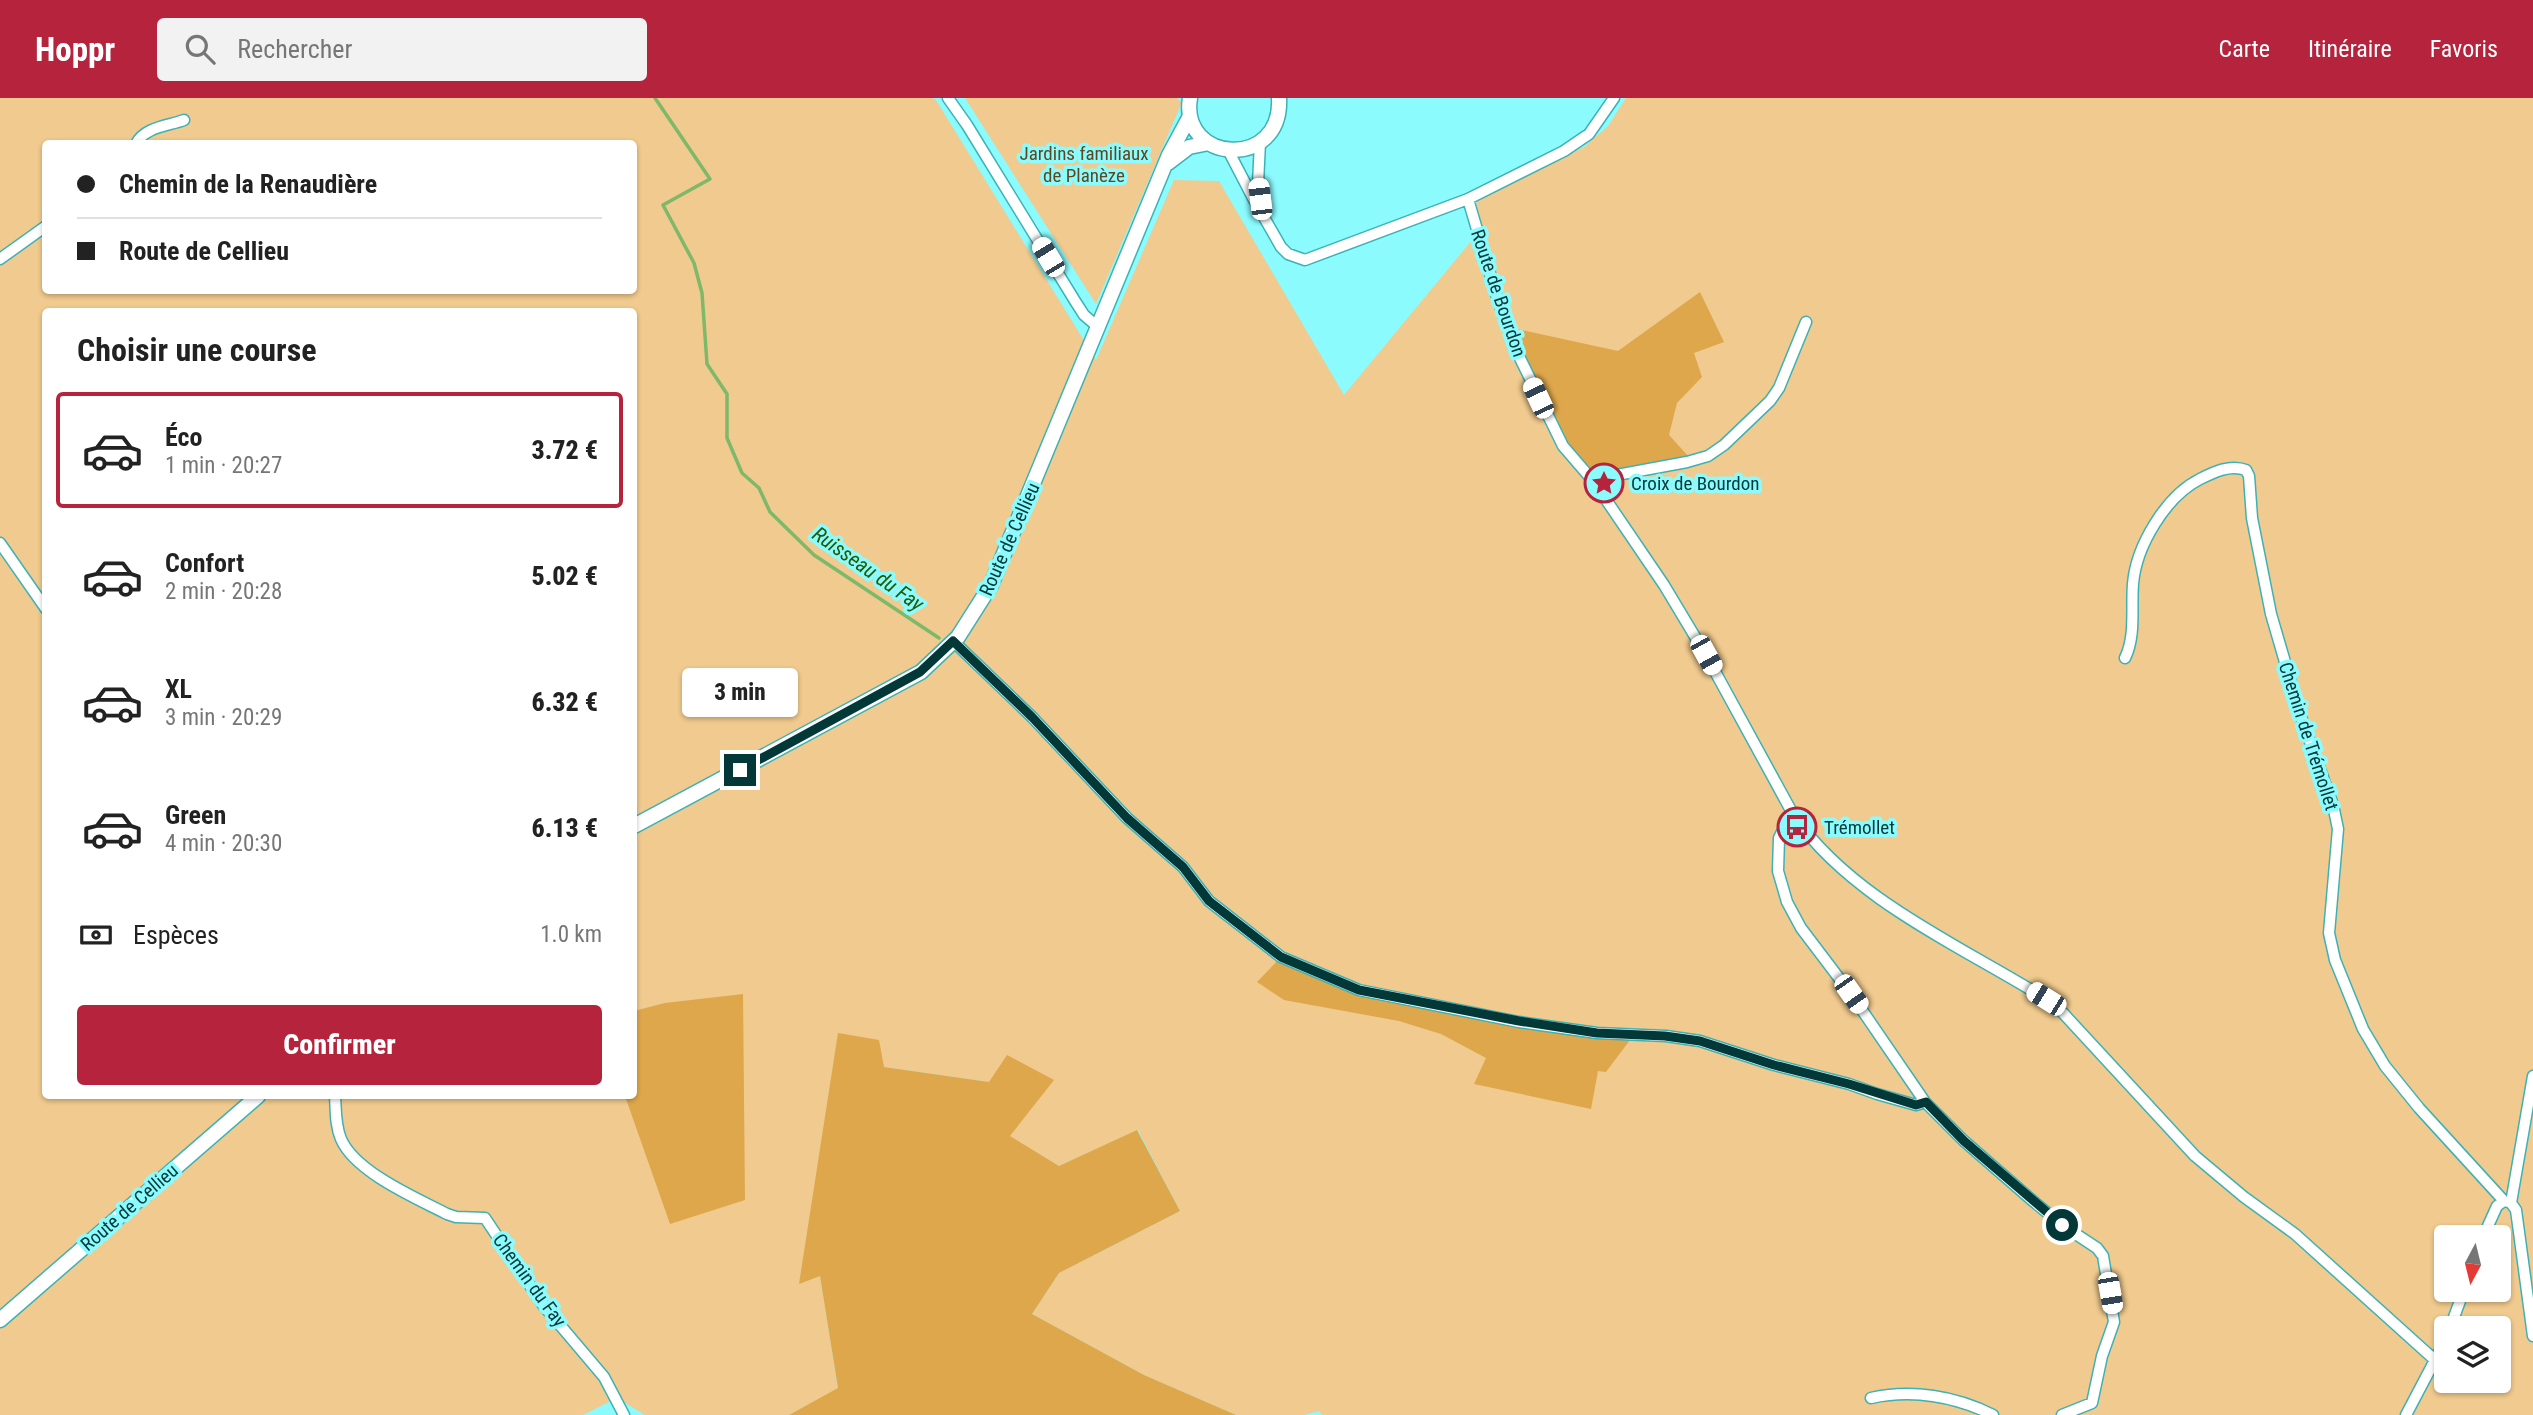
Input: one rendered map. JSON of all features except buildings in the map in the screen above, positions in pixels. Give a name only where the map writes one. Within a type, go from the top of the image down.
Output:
[{"type":"main road","points":[[1190,98],[1190,116],[1194,127],[1209,143],[1228,150],[1239,150],[1260,142],[1275,125],[1279,98]]},
{"type":"main road","name":"Route de Cellieu","points":[[637,824],[920,672],[953,641],[991,585],[1165,166],[1190,116]]},
{"type":"main road","points":[[1165,166],[1189,147],[1209,143]]},
{"type":"main road","name":"Route de Cellieu","points":[[0,1320],[255,1099]]},
{"type":"street","points":[[948,98],[1084,315],[1098,327]]},
{"type":"street","points":[[1228,150],[1252,198],[1288,254],[1305,260],[1472,197],[1578,143],[1600,121],[1614,98]]},
{"type":"street","points":[[138,140],[150,131],[184,120]]},
{"type":"street","points":[[1260,142],[1258,184],[1266,218]]},
{"type":"street","name":"Route de Bourdon","points":[[1472,197],[1497,297],[1516,350],[1563,446],[1594,482],[1664,585],[1706,655],[1794,816],[1809,836],[1869,890],[1906,916],[2032,990],[2054,1006],[2195,1156],[2244,1197],[2295,1234],[2434,1359]]},
{"type":"street","points":[[0,259],[42,229]]},
{"type":"street","points":[[1594,482],[1606,477],[1687,462],[1707,456],[1724,445],[1770,401],[1779,388],[1806,321]]},
{"type":"street","name":"Chemin de Trémollet","points":[[2125,658],[2132,628],[2135,573],[2160,515],[2178,493],[2196,481],[2231,468],[2246,470],[2249,476],[2252,518],[2271,614],[2301,717],[2333,805],[2338,830],[2329,933],[2335,960],[2362,1029],[2385,1066],[2438,1129],[2507,1202]]},
{"type":"street","points":[[0,543],[42,604]]},
{"type":"street","points":[[953,641],[1032,717],[1127,818],[1183,867],[1209,901],[1281,957],[1359,990],[1597,1033],[1665,1036],[1700,1041],[1916,1105],[1926,1102]]},
{"type":"street","points":[[1794,816],[1786,824],[1780,838],[1778,871],[1787,902],[1801,928],[1851,994],[1926,1102],[1964,1141],[2062,1225],[2097,1248],[2104,1256],[2114,1312],[2113,1330],[2102,1356],[2092,1403],[2062,1415]]},
{"type":"street","points":[[2507,1202],[2533,1076]]},
{"type":"street","name":"Chemin du Fay","points":[[335,1099],[336,1124],[342,1141],[357,1160],[371,1171],[447,1214],[464,1218],[479,1217],[489,1223],[543,1305],[604,1377],[624,1415]]},
{"type":"street","points":[[2488,1225],[2497,1206],[2507,1202]]},
{"type":"street","points":[[2507,1202],[2516,1210],[2533,1336]]},
{"type":"street","points":[[2406,1415],[2434,1365]]},
{"type":"street","points":[[1871,1398],[1913,1393],[1974,1407],[1993,1415]]},
{"type":"green space","points":[[0,98],[932,98],[936,100],[1096,360],[1174,180],[1219,181],[1344,395],[1472,240],[1477,199],[1584,147],[1608,126],[1626,98],[2533,98],[2533,1415],[1322,1415],[1319,1411],[1304,1415],[1236,1415],[1144,1375],[1032,1314],[1059,1273],[1180,1211],[1138,1130],[1059,1166],[1009,1136],[1053,1080],[989,1082],[884,1067],[799,1283],[820,1275],[838,1389],[789,1415],[645,1415],[617,1398],[583,1415],[0,1415]]},
{"type":"green space","name":"Jardins familiaux de Planèze","points":[[965,98],[1177,98],[1182,102],[1096,304]]},
{"type":"shaded area","points":[[1700,292],[1724,342],[1694,353],[1702,377],[1677,403],[1669,435],[1689,457],[1594,482],[1563,446],[1508,327],[1618,351]]},
{"type":"shaded area","points":[[1281,957],[1359,990],[1633,1036],[1606,1072],[1598,1071],[1591,1109],[1474,1084],[1486,1058],[1441,1034],[1399,1021],[1284,1000],[1257,982]]},
{"type":"shaded area","points":[[743,994],[745,1200],[670,1224],[626,1099],[637,1099],[637,1010],[665,1003]]},
{"type":"shaded area","points":[[838,1033],[879,1040],[884,1067],[989,1082],[1007,1055],[1054,1080],[1010,1136],[1059,1166],[1137,1130],[1180,1211],[1059,1273],[1032,1314],[1144,1375],[1236,1415],[789,1415],[838,1388],[820,1276],[799,1284]]},
{"type":"waterway","name":"Ruisseau du Fay","points":[[655,98],[710,179],[663,205],[694,263],[702,293],[707,364],[727,394],[727,438],[742,473],[759,488],[770,512],[814,555],[939,638]]},
{"type":"place","name":"Croix de Bourdon","points":[[1604,483]]},
{"type":"place","name":"Trémollet","points":[[1797,827]]},
{"type":"route","points":[[740,770],[920,672],[953,641],[1032,717],[1127,818],[1183,867],[1209,901],[1281,957],[1359,990],[1597,1033],[1665,1036],[1700,1041],[1916,1105],[1926,1102],[1964,1141],[2062,1225]]}]
